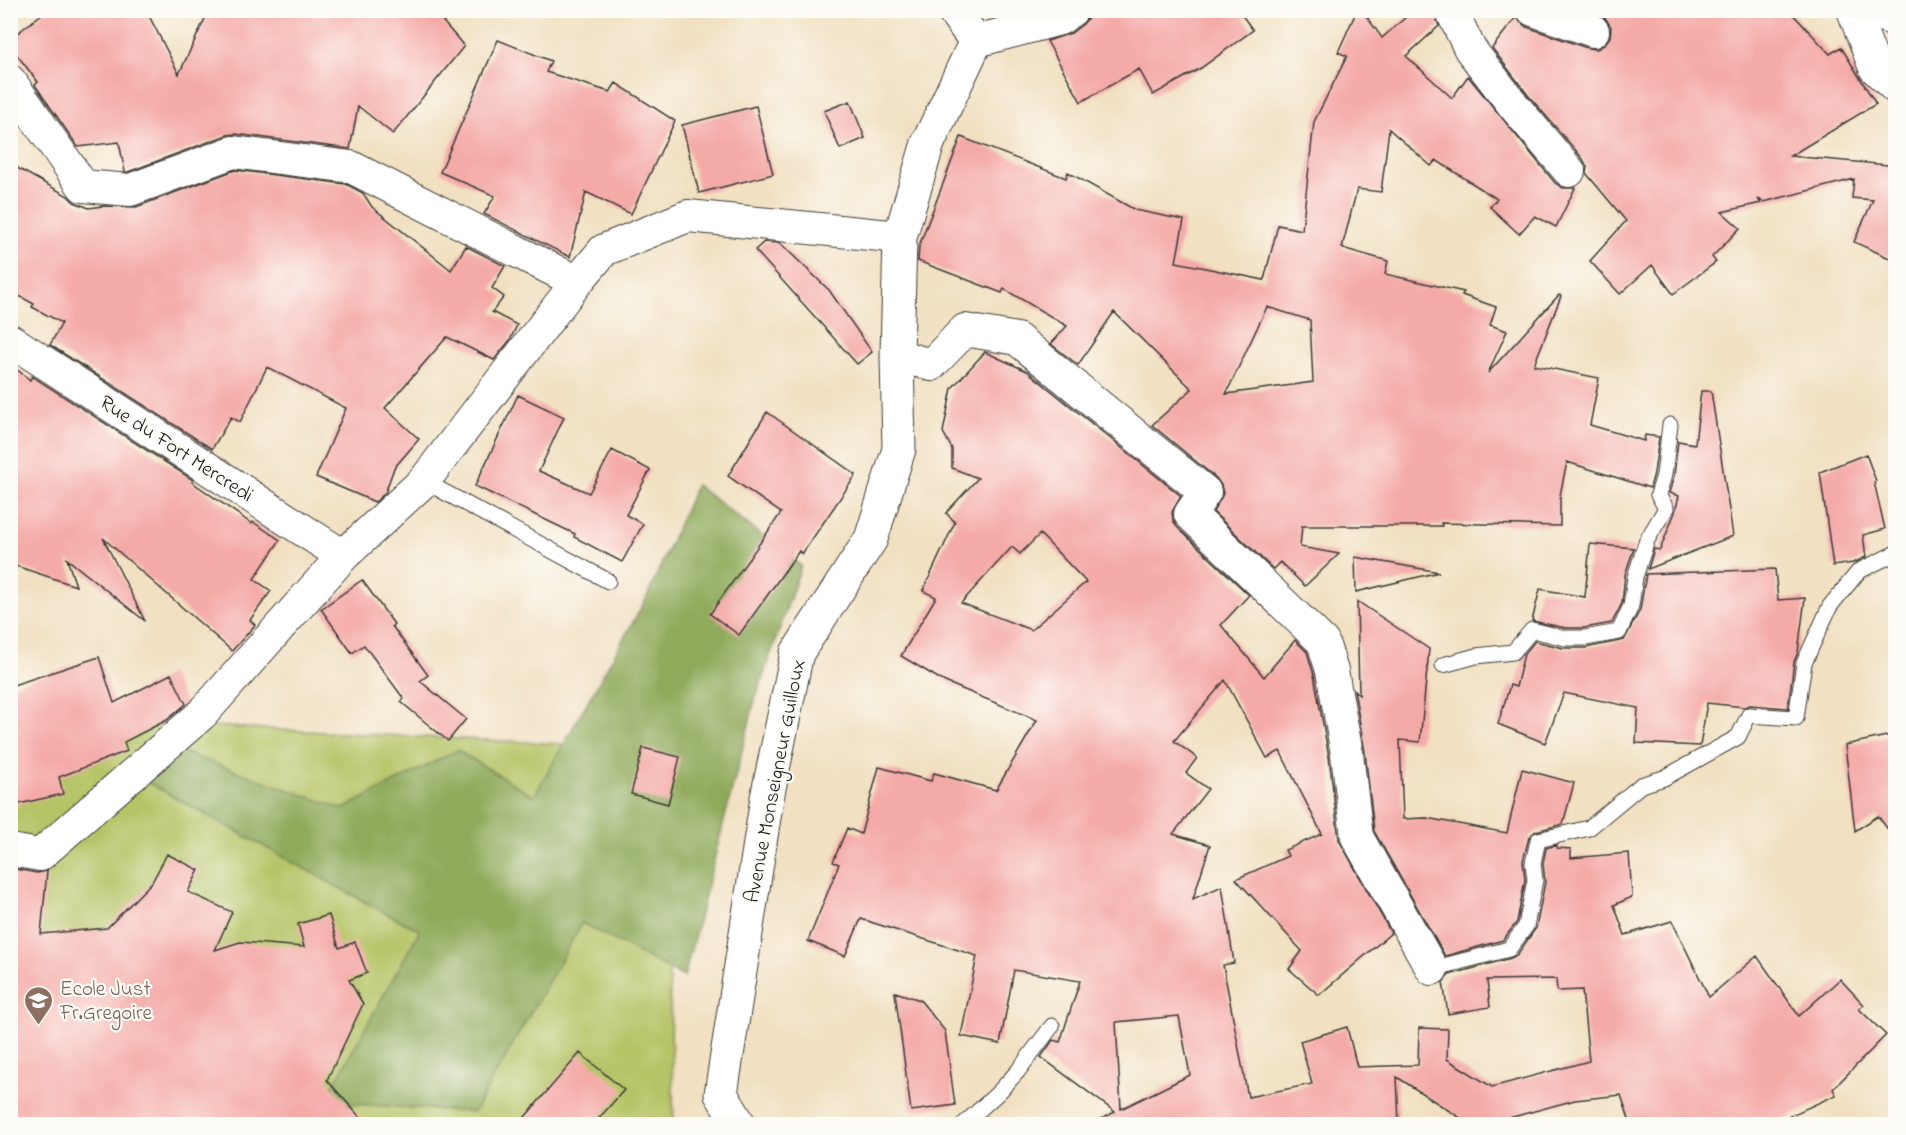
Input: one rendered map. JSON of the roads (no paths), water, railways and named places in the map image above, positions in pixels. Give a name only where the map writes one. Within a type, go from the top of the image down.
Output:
[{"type":"street","points":[[953,10],[976,41],[1060,19],[1072,10]]},
{"type":"street","points":[[1451,10],[1470,49],[1569,171]]},
{"type":"street","points":[[1533,10],[1593,32]]},
{"type":"street","points":[[1853,10],[1875,68],[1896,88]]},
{"type":"street","points":[[1863,10],[1896,20]]},
{"type":"street","name":"Avenue Monseigneur Guilloux","points":[[739,1125],[721,1094],[767,798],[797,653],[871,539],[899,449],[897,355],[900,237],[928,143],[976,41]]},
{"type":"street","points":[[10,81],[83,186],[130,190],[233,152],[351,167],[577,282]]},
{"type":"street","points":[[10,850],[40,855],[202,714],[343,556],[424,481],[604,250],[688,216],[900,237]]},
{"type":"street","points":[[897,355],[931,365],[965,330],[1017,339],[1205,492],[1190,514],[1323,642],[1332,671],[1347,754],[1357,837],[1432,969]]},
{"type":"street","name":"Rue du Fort Mercredi","points":[[10,340],[343,556]]},
{"type":"lane","points":[[1443,665],[1476,656],[1513,652],[1532,630],[1575,638],[1619,632],[1631,606],[1635,577],[1647,540],[1666,508],[1658,495],[1664,475],[1670,426]]},
{"type":"lane","points":[[424,481],[608,581]]},
{"type":"lane","points":[[1432,969],[1509,949],[1526,926],[1535,880],[1533,863],[1538,840],[1589,828],[1641,785],[1664,778],[1738,737],[1749,716],[1796,718],[1804,663],[1830,606],[1859,571],[1896,553]]},
{"type":"lane","points":[[963,1125],[1018,1071],[1052,1026]]},
{"type":"place","name":"Ecole Just Fr.Gregoire","points":[[39,1026]]}]
